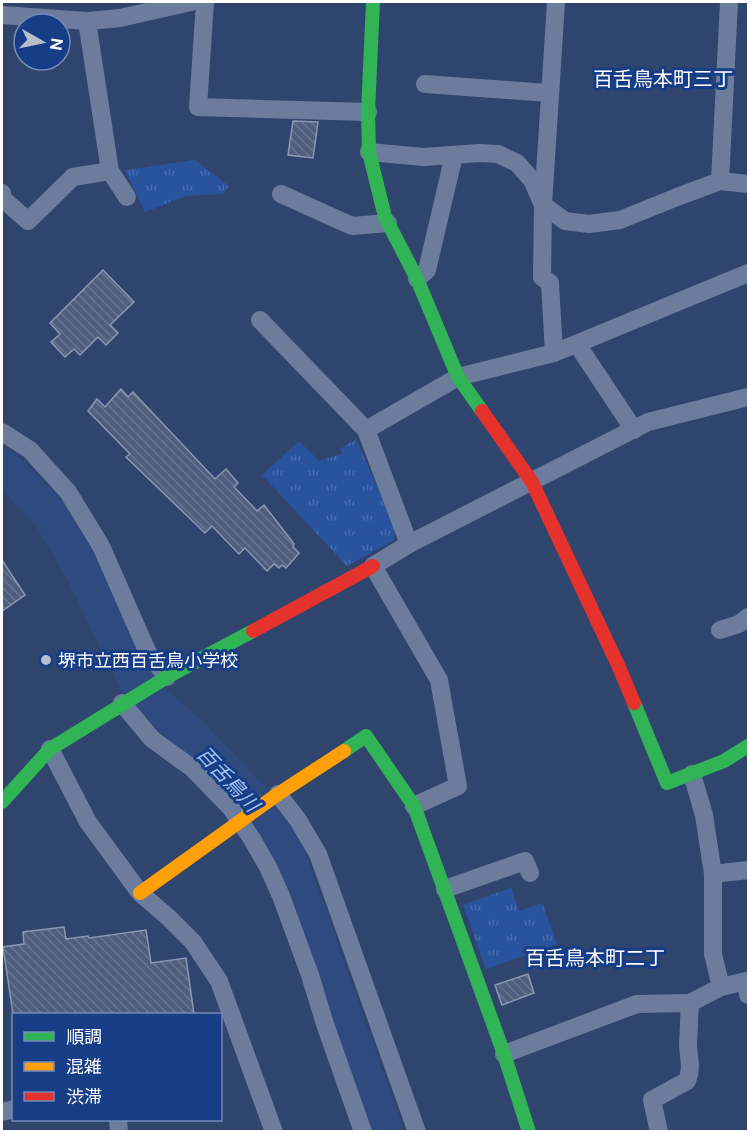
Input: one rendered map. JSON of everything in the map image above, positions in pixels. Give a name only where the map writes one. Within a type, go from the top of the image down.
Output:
[{"type":"street","points":[[2,15],[87,21],[120,18],[191,2]]},
{"type":"street","points":[[205,2],[198,107],[368,112]]},
{"type":"street","points":[[373,2],[368,112],[369,152],[385,217],[417,279],[459,376],[532,482],[618,664],[667,783],[724,761],[748,746]]},
{"type":"street","points":[[554,353],[550,283],[542,277],[543,206],[556,2]]},
{"type":"street","points":[[720,181],[729,2]]},
{"type":"street","points":[[87,21],[110,171],[127,197]]},
{"type":"street","points":[[425,84],[549,93]]},
{"type":"street","points":[[369,152],[424,157],[498,154],[517,163],[532,180],[543,206],[565,221],[589,224],[620,220],[720,181],[748,184]]},
{"type":"street","points":[[417,279],[427,270],[454,155]]},
{"type":"street","points":[[2,193],[2,198],[28,221],[73,177],[110,171]]},
{"type":"street","points":[[281,194],[352,226],[388,223]]},
{"type":"street","points":[[366,430],[459,376],[554,353],[748,273]]},
{"type":"street","points":[[260,320],[366,430],[409,544]]},
{"type":"street","points":[[577,344],[634,430]]},
{"type":"street","points":[[2,802],[50,749],[161,680],[373,566],[409,544],[648,422],[748,397]]},
{"type":"street","points":[[2,432],[30,450],[68,492],[102,546],[161,680]]},
{"type":"street","points":[[373,566],[439,680],[458,786],[414,806]]},
{"type":"street","points":[[720,630],[739,624],[748,617]]},
{"type":"street","points":[[125,702],[152,739],[192,768],[231,808],[245,818],[281,896],[363,1131]]},
{"type":"street","points":[[140,892],[366,736],[414,806],[504,1054],[529,1131]]},
{"type":"street","points":[[50,749],[88,822],[140,892],[193,942],[219,981],[273,1131]]},
{"type":"street","points":[[692,774],[704,816],[713,874],[713,954],[721,987]]},
{"type":"street","points":[[275,797],[298,820],[318,854],[417,1131]]},
{"type":"street","points":[[445,889],[525,861],[530,873]]},
{"type":"street","points":[[713,874],[748,870]]},
{"type":"street","points":[[504,1054],[637,1004],[690,1003],[721,987],[746,981],[748,995]]},
{"type":"street","points":[[659,1131],[652,1100],[687,1081],[690,1074],[688,1046],[690,1003]]},
{"type":"green space","points":[[195,160],[229,186],[223,194],[186,196],[145,212],[125,170]]},
{"type":"green space","points":[[356,439],[396,530],[393,541],[347,566],[262,475],[299,441],[319,461],[342,454],[340,449]]},
{"type":"green space","points":[[511,888],[519,911],[542,903],[557,944],[486,969],[463,905]]},
{"type":"building","points":[[293,121],[318,122],[313,158],[288,155]]},
{"type":"building","points":[[103,270],[134,302],[110,325],[118,333],[106,345],[98,337],[80,355],[74,349],[65,357],[51,342],[60,334],[50,323]]},
{"type":"building","points":[[121,389],[128,397],[133,392],[215,479],[226,469],[238,483],[234,487],[257,511],[264,505],[299,553],[286,568],[282,565],[279,568],[274,564],[267,571],[245,548],[239,554],[212,526],[205,533],[126,457],[130,454],[88,411],[97,399],[105,407]]},
{"type":"building","points":[[2,560],[25,595],[2,611]]},
{"type":"building","points":[[64,927],[66,939],[146,930],[151,963],[186,958],[194,1013],[13,1013],[3,947],[24,944],[23,932]]},
{"type":"building","points":[[528,974],[534,993],[502,1005],[495,985]]},
{"type":"waterway","name":"百舌鳥川","points":[[2,466],[50,514],[83,571],[134,676],[153,702],[190,734],[251,798],[287,854],[385,1132]]},
{"type":"traffic: fast","points":[[373,2],[368,112],[369,152],[385,217],[417,279],[458,377],[482,411]]},
{"type":"traffic: fast","points":[[2,802],[50,749],[167,677],[253,631]]},
{"type":"traffic: fast","points":[[634,703],[667,783],[724,761],[748,746]]},
{"type":"traffic: fast","points":[[344,751],[366,736],[414,806],[504,1054],[529,1132]]},
{"type":"traffic: slow","points":[[140,893],[278,794],[344,751]]},
{"type":"traffic: jam","points":[[482,411],[532,482],[634,703]]},
{"type":"traffic: jam","points":[[253,631],[373,566]]},
{"type":"place","name":"堺市立西百舌鳥小学校","points":[[46,660]]},
{"type":"district","name":"百舌鳥本町三丁","points":[[663,79]]},
{"type":"district","name":"百舌鳥本町二丁","points":[[595,958]]}]
